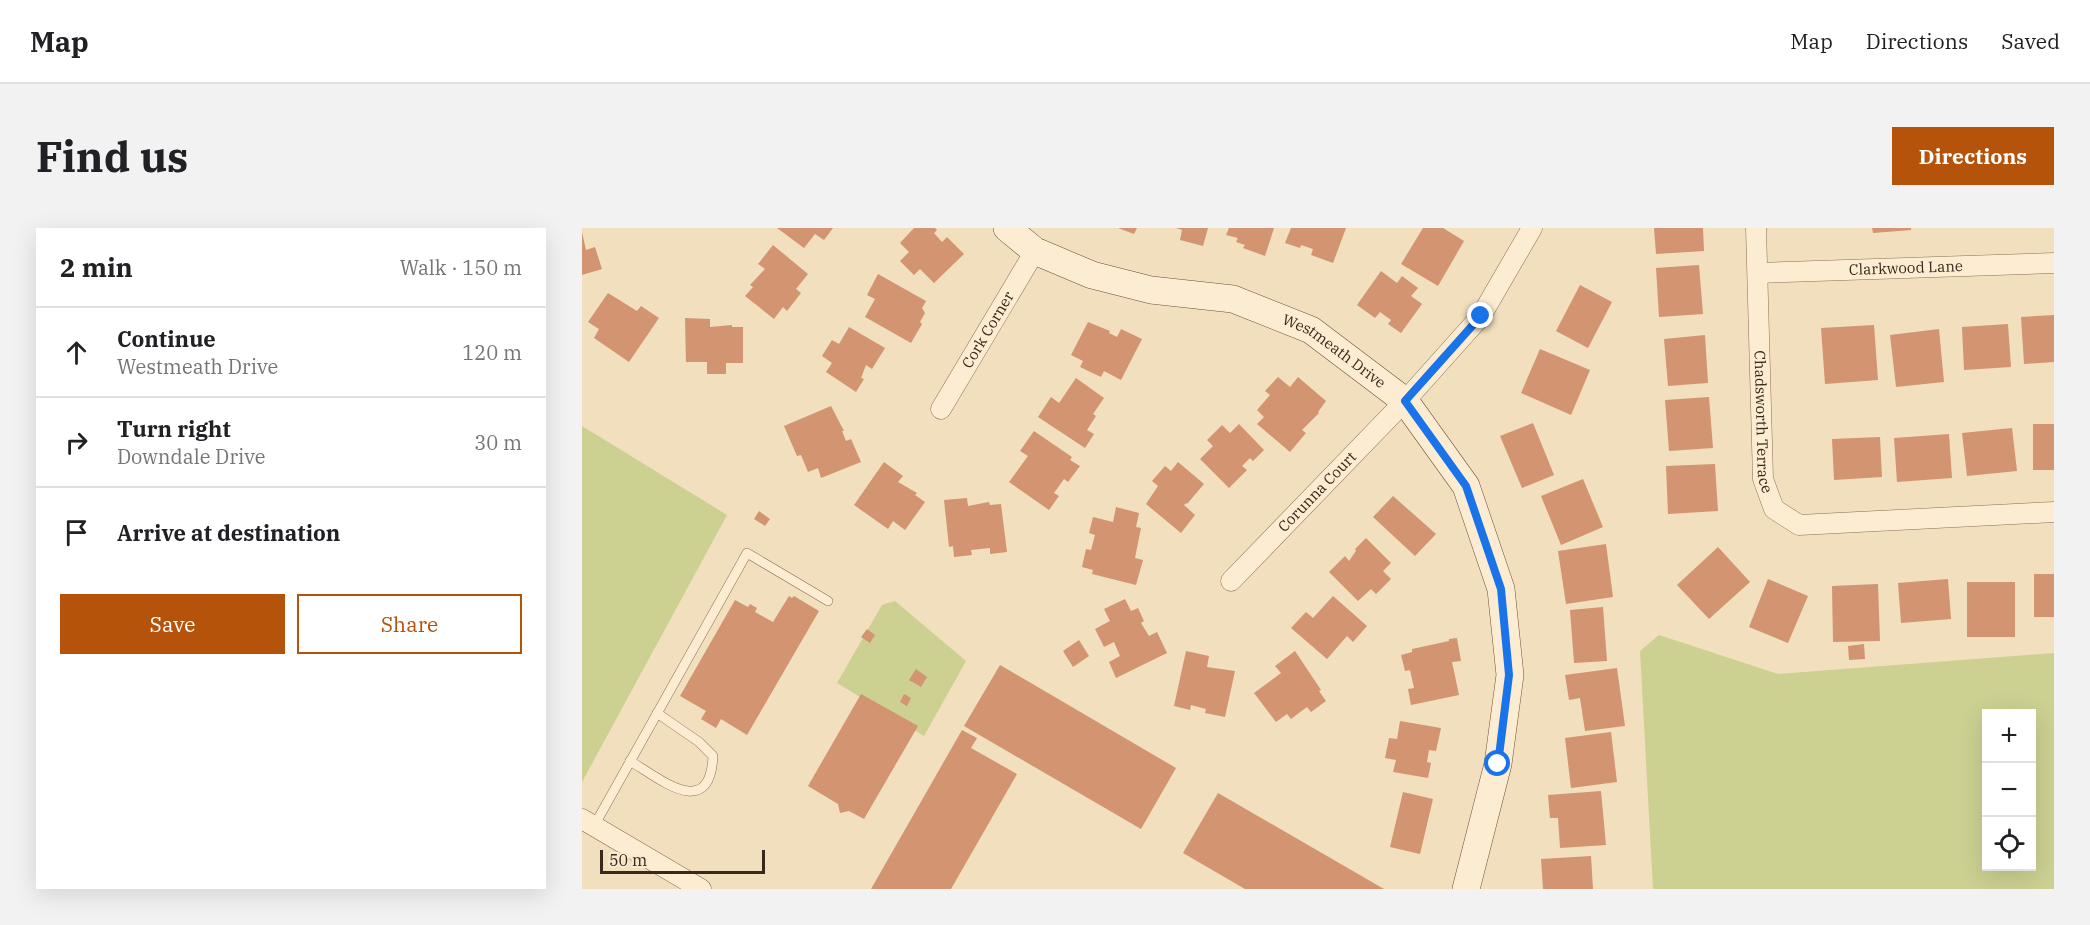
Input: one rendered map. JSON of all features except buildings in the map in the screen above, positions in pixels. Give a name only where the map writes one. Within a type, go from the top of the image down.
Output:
[{"type":"street","name":"Westmeath Drive","points":[[1007,228],[1035,251],[1092,275],[1150,290],[1233,299],[1311,330],[1405,401],[1466,486],[1501,589],[1509,675],[1498,764],[1466,889]]},
{"type":"street","name":"Corunna Court","points":[[1231,581],[1405,401],[1481,316],[1532,228]]},
{"type":"street","name":"Chadsworth Terrace","points":[[1756,228],[1763,479],[1774,509],[1799,525],[2054,512]]},
{"type":"street","name":"Cork Corner","points":[[941,409],[1035,251]]},
{"type":"street","name":"Clarkwood Lane","points":[[1758,273],[2054,263]]},
{"type":"street","points":[[588,823],[701,889]]},
{"type":"lane","points":[[588,823],[630,760],[747,553],[828,601]]},
{"type":"lane","points":[[630,760],[677,790],[690,793],[703,787],[712,771],[713,756],[699,742],[657,713]]},
{"type":"green space","points":[[582,426],[727,515],[582,782]]},
{"type":"green space","points":[[895,601],[966,661],[924,736],[837,683],[882,605]]},
{"type":"green space","points":[[1659,635],[1778,674],[2054,653],[2054,889],[1653,889],[1640,651]]},
{"type":"route","points":[[1481,316],[1405,401],[1466,486],[1501,589],[1509,675],[1498,764]]}]
